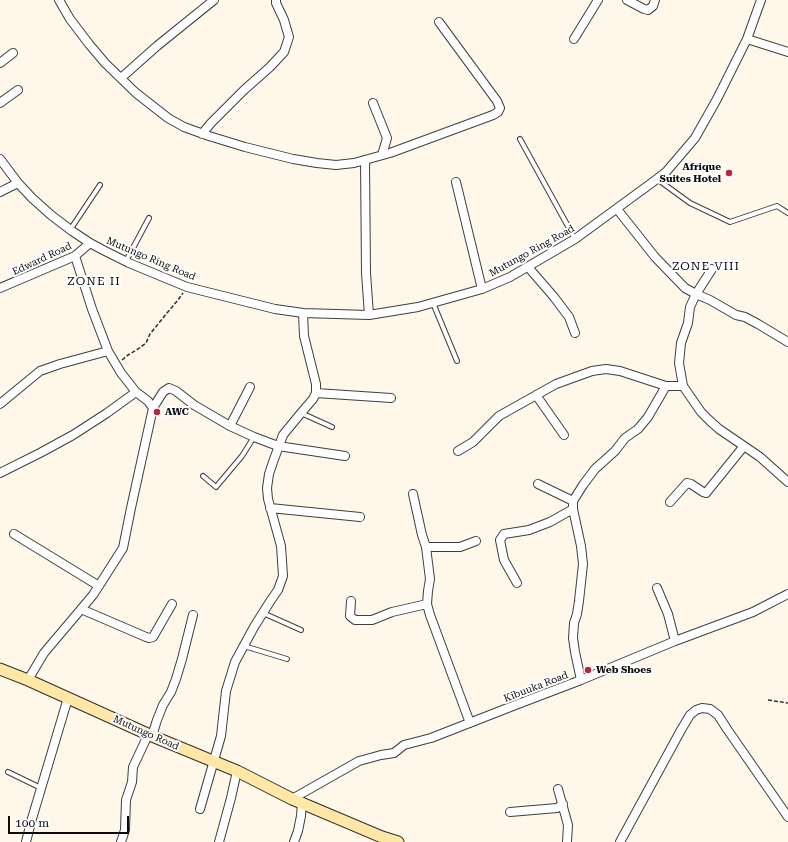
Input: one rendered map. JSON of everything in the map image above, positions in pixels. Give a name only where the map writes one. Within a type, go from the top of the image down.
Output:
[{"type":"main road","name":"Mutungo Road","points":[[0,669],[28,680],[150,736],[237,771],[381,839],[398,842]]},
{"type":"street","points":[[59,0],[70,19],[89,44],[136,93],[168,118],[184,127],[202,134],[245,147],[317,163],[336,165],[366,160],[410,146],[493,116],[498,112],[500,108],[497,101],[439,22]]},
{"type":"street","points":[[121,78],[157,46],[214,0]]},
{"type":"street","points":[[202,134],[211,123],[284,52],[289,37],[276,0]]},
{"type":"street","points":[[574,39],[598,0]]},
{"type":"street","points":[[627,0],[648,10],[653,6],[655,0]]},
{"type":"street","name":"Mutungo Ring Road","points":[[0,159],[18,183],[32,198],[70,230],[90,243],[126,261],[187,286],[275,309],[303,313],[369,315],[418,307],[482,289],[510,277],[575,239],[666,172],[696,138],[747,39],[761,0]]},
{"type":"street","points":[[747,39],[788,52]]},
{"type":"street","points":[[0,63],[13,53]]},
{"type":"street","points":[[0,103],[18,90]]},
{"type":"street","points":[[373,103],[387,138],[382,155]]},
{"type":"street","points":[[366,160],[366,266],[369,315]]},
{"type":"street","points":[[456,182],[482,289]]},
{"type":"street","points":[[0,192],[18,183]]},
{"type":"street","points":[[617,209],[655,257],[685,288],[736,315],[758,324],[788,342]]},
{"type":"street","name":"Edward Road","points":[[0,288],[75,256],[90,243]]},
{"type":"street","points":[[75,256],[92,309],[108,351],[117,367],[136,392],[148,401],[153,408]]},
{"type":"street","points":[[528,267],[569,317],[575,333]]},
{"type":"street","points":[[712,268],[690,307],[688,323],[681,343],[679,363],[683,386],[700,412],[719,429],[760,457],[788,482]]},
{"type":"street","points":[[200,810],[221,736],[226,691],[235,662],[278,590],[283,576],[281,546],[270,508],[267,488],[269,474],[283,435],[313,400],[316,393],[316,384],[304,336],[303,313]]},
{"type":"street","points":[[0,404],[40,371],[108,351]]},
{"type":"street","points":[[458,451],[472,442],[499,416],[556,384],[592,371],[606,369],[620,371],[666,386],[683,386]]},
{"type":"street","points":[[517,583],[504,560],[500,540],[504,534],[529,530],[550,522],[573,505],[583,485],[595,469],[615,451],[625,438],[638,429],[648,417],[666,386]]},
{"type":"street","points":[[28,680],[44,653],[99,586],[123,548],[153,408],[163,392],[169,388],[176,391],[230,426],[278,446],[344,456]]},
{"type":"street","points":[[230,426],[250,388]]},
{"type":"street","points":[[0,473],[73,435],[136,392]]},
{"type":"street","points":[[316,393],[391,398]]},
{"type":"street","points":[[536,395],[564,435]]},
{"type":"street","points":[[670,502],[687,483],[706,493],[744,446]]},
{"type":"street","points":[[538,484],[573,505],[583,564],[573,638],[581,680]]},
{"type":"street","points":[[413,494],[426,547],[430,579],[427,604],[470,723]]},
{"type":"street","points":[[270,508],[360,517]]},
{"type":"street","points":[[14,534],[99,586]]},
{"type":"street","points":[[426,547],[460,547],[476,541]]},
{"type":"street","points":[[657,588],[668,614],[675,641]]},
{"type":"street","name":"Kibuuka Road","points":[[297,800],[359,761],[394,753],[404,745],[431,738],[581,680],[675,641],[753,612],[788,594]]},
{"type":"street","points":[[351,601],[350,616],[355,620],[372,620],[392,612],[427,604]]},
{"type":"street","points":[[81,609],[149,638],[153,637],[172,604]]},
{"type":"street","points":[[121,842],[125,830],[126,800],[132,782],[134,767],[176,679],[192,615]]},
{"type":"street","points":[[26,842],[68,698]]},
{"type":"street","points":[[620,842],[681,730],[690,716],[696,710],[702,708],[710,709],[718,715],[788,817]]},
{"type":"street","points":[[219,842],[232,798],[237,771]]},
{"type":"street","points":[[558,789],[568,825],[567,842]]},
{"type":"street","points":[[294,842],[301,816],[297,800]]},
{"type":"street","points":[[510,812],[557,808],[562,804]]},
{"type":"lane","points":[[520,139],[575,239]]},
{"type":"lane","points":[[657,179],[690,203],[730,222],[777,206],[788,213]]},
{"type":"lane","points":[[70,230],[100,185]]},
{"type":"lane","points":[[126,261],[149,218]]},
{"type":"lane","points":[[433,303],[457,361]]},
{"type":"lane","points":[[301,413],[332,427]]},
{"type":"lane","points":[[203,476],[216,487],[242,456],[254,437]]},
{"type":"lane","points":[[263,613],[301,630]]},
{"type":"lane","points":[[244,646],[287,659]]},
{"type":"lane","points":[[8,772],[42,788]]},
{"type":"path","points":[[117,367],[128,355],[146,343],[150,334],[178,300],[187,286]]},
{"type":"path","points":[[768,700],[788,703]]},
{"type":"place","name":"Afrique Suites Hotel","points":[[729,173]]},
{"type":"place","name":"AWC","points":[[157,412]]},
{"type":"place","name":"Web Shoes","points":[[588,670]]},
{"type":"district","name":"ZONE VIII","points":[[706,266]]},
{"type":"district","name":"ZONE II","points":[[94,281]]}]
